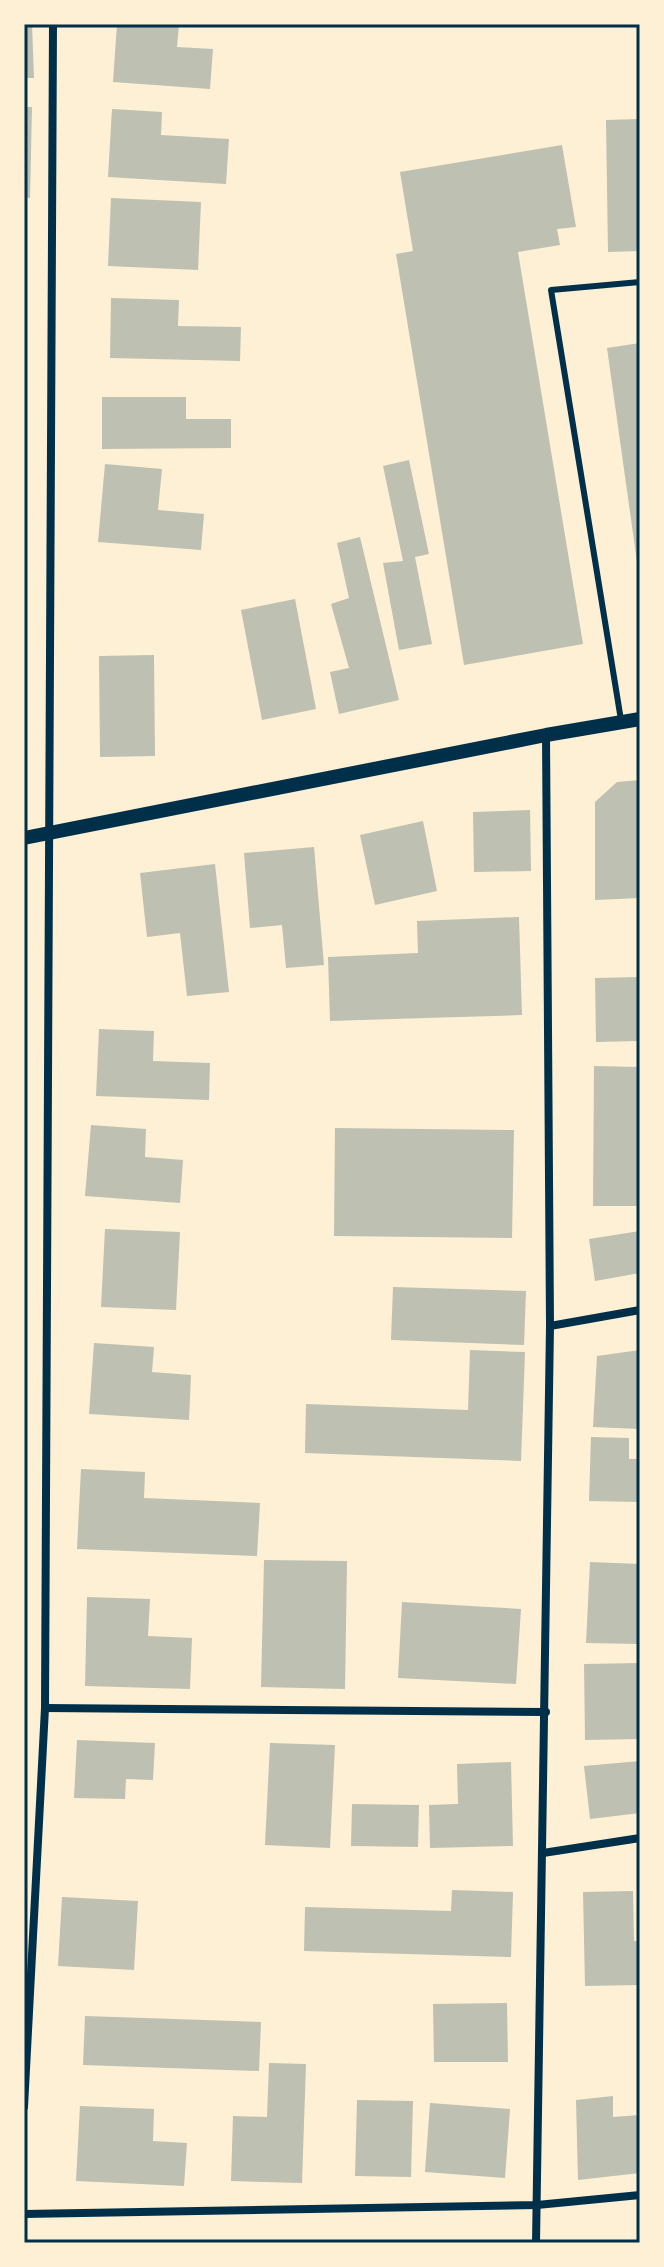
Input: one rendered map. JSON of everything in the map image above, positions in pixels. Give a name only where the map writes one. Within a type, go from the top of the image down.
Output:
[{"type":"street","points":[[24,2107],[45,1708],[53,24]]},
{"type":"street","points":[[24,838],[640,719]]},
{"type":"street","points":[[536,2243],[550,1326],[546,735]]},
{"type":"street","points":[[550,1326],[640,1310]]},
{"type":"street","points":[[45,1708],[546,1712]]},
{"type":"street","points":[[543,1853],[640,1838]]},
{"type":"street","points":[[24,2214],[537,2205],[640,2195]]},
{"type":"lane","points":[[622,722],[551,290],[640,282]]},
{"type":"building","points":[[24,24],[32,24],[34,78],[24,78]]},
{"type":"building","points":[[117,24],[179,25],[177,47],[213,49],[210,89],[113,82]]},
{"type":"building","points":[[24,107],[32,107],[30,198],[24,197]]},
{"type":"building","points":[[112,109],[162,112],[161,135],[229,139],[226,184],[108,177]]},
{"type":"building","points":[[640,119],[640,251],[608,252],[606,120]]},
{"type":"building","points":[[562,145],[576,227],[557,229],[560,245],[518,252],[583,644],[464,665],[396,254],[413,251],[400,172]]},
{"type":"building","points":[[111,198],[201,202],[198,270],[108,266]]},
{"type":"building","points":[[111,298],[179,300],[178,326],[241,327],[240,361],[110,358]]},
{"type":"building","points":[[640,343],[640,569],[638,569],[607,348]]},
{"type":"building","points":[[102,397],[186,397],[186,419],[231,419],[231,448],[102,449]]},
{"type":"building","points":[[409,460],[429,554],[415,557],[432,644],[399,650],[383,563],[403,561],[383,466]]},
{"type":"building","points":[[105,464],[162,469],[158,510],[204,514],[201,550],[98,542]]},
{"type":"building","points":[[360,537],[399,700],[339,714],[330,672],[349,668],[331,604],[349,598],[337,543]]},
{"type":"building","points":[[295,599],[316,709],[262,720],[241,610]]},
{"type":"building","points":[[154,655],[155,756],[100,757],[99,656]]},
{"type":"building","points":[[640,780],[640,898],[595,900],[595,802],[617,782]]},
{"type":"building","points":[[530,810],[531,871],[474,872],[473,812]]},
{"type":"building","points":[[423,821],[437,891],[375,905],[360,835]]},
{"type":"building","points":[[314,847],[324,965],[286,968],[282,925],[250,928],[244,853]]},
{"type":"building","points":[[215,864],[229,992],[187,996],[180,933],[147,937],[140,873]]},
{"type":"building","points":[[519,917],[522,1015],[330,1021],[328,957],[418,953],[417,921]]},
{"type":"building","points":[[640,977],[640,1041],[596,1042],[595,978]]},
{"type":"building","points":[[99,1029],[154,1031],[153,1061],[210,1063],[209,1100],[96,1096]]},
{"type":"building","points":[[594,1066],[640,1067],[640,1206],[593,1206]]},
{"type":"building","points":[[91,1125],[146,1129],[145,1157],[183,1160],[180,1203],[85,1196]]},
{"type":"building","points":[[335,1128],[514,1130],[512,1238],[334,1236]]},
{"type":"building","points":[[105,1229],[180,1232],[176,1310],[101,1307]]},
{"type":"building","points":[[640,1231],[640,1273],[595,1281],[589,1239]]},
{"type":"building","points":[[393,1287],[526,1291],[524,1345],[391,1340]]},
{"type":"building","points":[[94,1343],[154,1347],[152,1372],[191,1375],[189,1420],[89,1414]]},
{"type":"building","points":[[470,1350],[525,1352],[521,1461],[305,1453],[306,1404],[468,1410]]},
{"type":"building","points":[[640,1350],[640,1429],[593,1427],[597,1356]]},
{"type":"building","points":[[591,1437],[629,1438],[629,1459],[640,1459],[640,1502],[589,1501]]},
{"type":"building","points":[[81,1469],[145,1472],[144,1498],[260,1503],[257,1556],[77,1549]]},
{"type":"building","points":[[264,1560],[347,1561],[345,1689],[261,1687]]},
{"type":"building","points":[[590,1562],[640,1564],[640,1644],[586,1643]]},
{"type":"building","points":[[87,1597],[150,1599],[148,1636],[192,1638],[190,1689],[85,1686]]},
{"type":"building","points":[[402,1602],[521,1609],[516,1684],[398,1678]]},
{"type":"building","points":[[640,1663],[640,1739],[585,1740],[584,1664]]},
{"type":"building","points":[[77,1740],[155,1743],[153,1780],[126,1779],[125,1799],[74,1798]]},
{"type":"building","points":[[270,1743],[335,1745],[330,1848],[265,1845]]},
{"type":"building","points":[[640,1761],[640,1813],[590,1819],[584,1766]]},
{"type":"building","points":[[511,1762],[513,1846],[430,1848],[429,1805],[458,1804],[457,1764]]},
{"type":"building","points":[[352,1804],[419,1805],[418,1847],[351,1846]]},
{"type":"building","points":[[452,1890],[513,1892],[511,1957],[304,1951],[305,1907],[451,1911]]},
{"type":"building","points":[[633,1891],[634,1941],[640,1941],[640,1985],[585,1986],[583,1892]]},
{"type":"building","points":[[62,1897],[138,1901],[134,1970],[58,1966]]},
{"type":"building","points":[[507,2003],[508,2062],[434,2062],[433,2004]]},
{"type":"building","points":[[85,2016],[261,2022],[259,2071],[83,2065]]},
{"type":"building","points":[[269,2063],[306,2064],[302,2183],[231,2181],[233,2116],[267,2117]]},
{"type":"building","points":[[613,2096],[613,2117],[640,2115],[640,2173],[578,2180],[576,2100]]},
{"type":"building","points":[[357,2100],[413,2101],[411,2177],[355,2176]]},
{"type":"building","points":[[430,2103],[510,2109],[505,2178],[425,2172]]},
{"type":"building","points":[[80,2106],[154,2109],[153,2141],[187,2143],[184,2186],[76,2181]]}]
